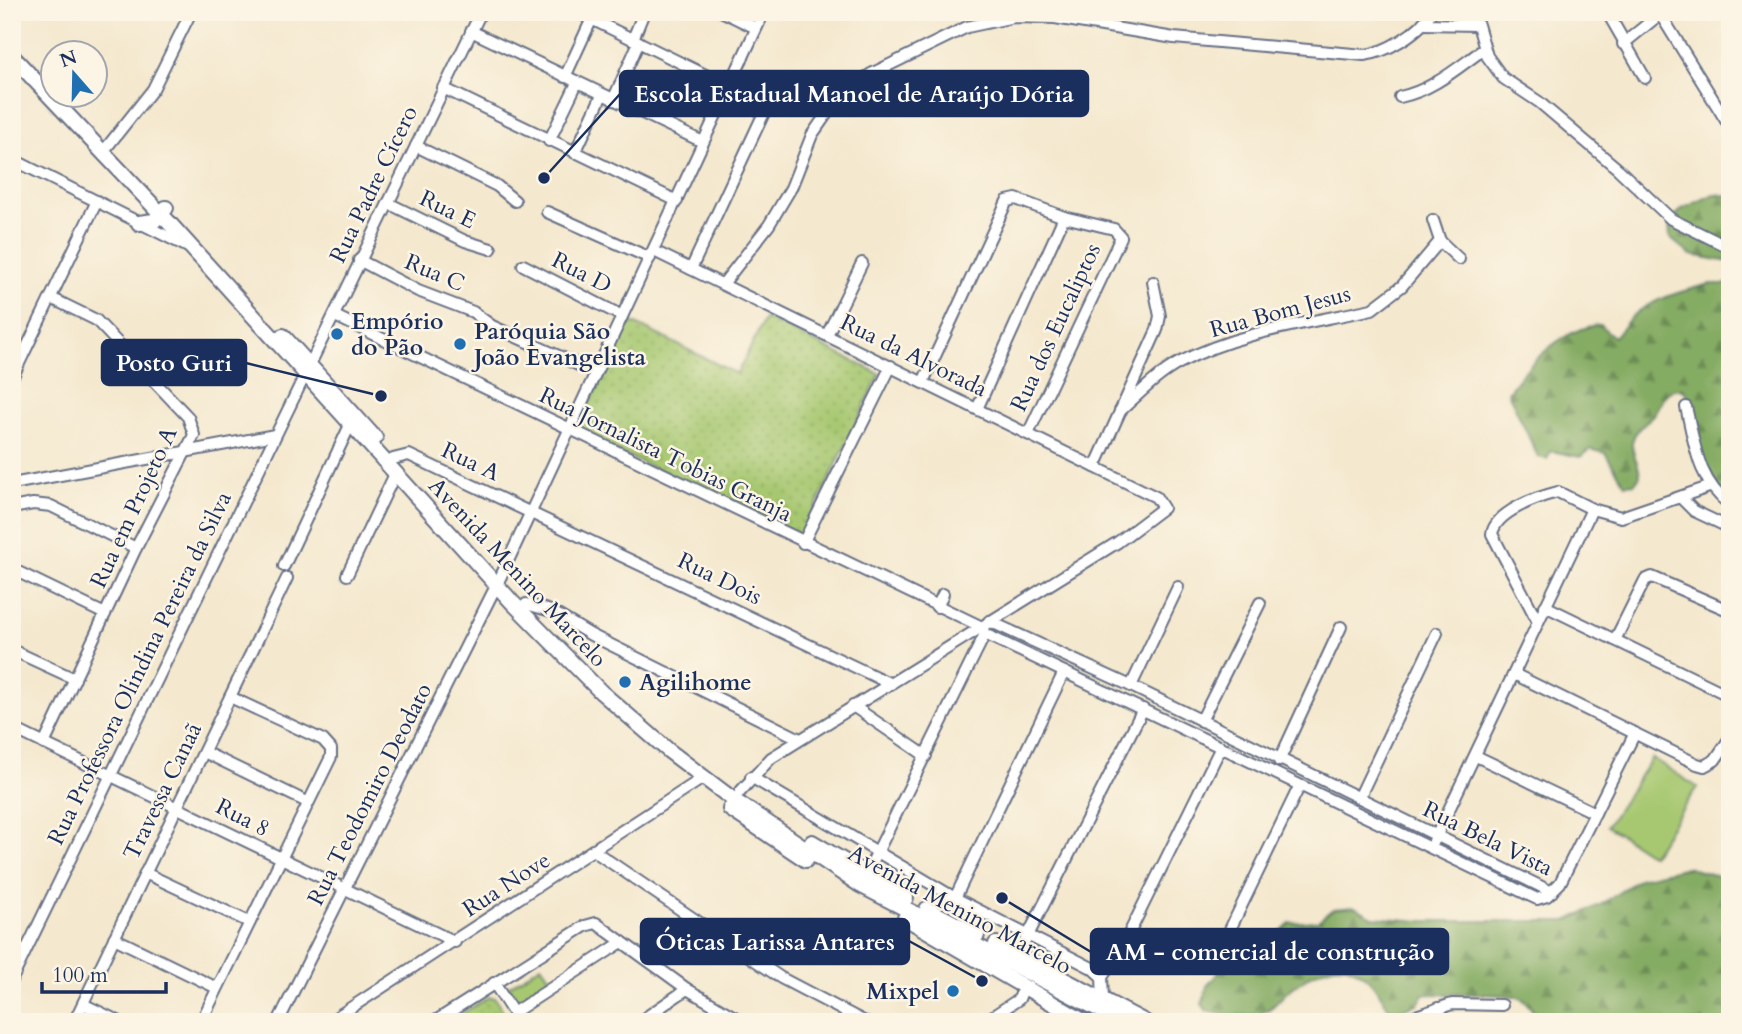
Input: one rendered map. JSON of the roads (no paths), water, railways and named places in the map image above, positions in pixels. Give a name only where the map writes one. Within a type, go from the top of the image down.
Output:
[{"type":"main road","points":[[12,44],[38,73]]},
{"type":"main road","name":"Avenida Menino Marcelo","points":[[12,56],[164,211],[193,249],[393,459],[499,581],[601,692],[699,780],[860,884],[1145,1022]]},
{"type":"main road","name":"Avenida Menino Marcelo","points":[[71,108],[307,370],[350,425],[395,474],[499,581],[646,720],[740,792],[866,875],[957,924],[1049,983],[1124,1022]]},
{"type":"main road","points":[[139,223],[154,221],[164,211]]},
{"type":"main road","points":[[699,780],[769,837],[879,904],[1081,1020]]},
{"type":"main road","points":[[760,818],[769,837]]},
{"type":"main road","points":[[1017,962],[1024,985]]},
{"type":"main road","points":[[1049,983],[1081,1020]]},
{"type":"street","points":[[107,147],[153,89],[191,12]]},
{"type":"street","name":"Rua Padre Cícero","points":[[307,370],[481,12]]},
{"type":"street","points":[[577,12],[593,16],[728,86]]},
{"type":"street","points":[[613,100],[645,12]]},
{"type":"street","points":[[723,12],[756,28]]},
{"type":"street","name":"Rua Teodomiro Deodato","points":[[278,1022],[499,581],[594,372],[652,255],[764,12]]},
{"type":"street","points":[[723,284],[769,225],[791,188],[812,135],[839,96],[851,85],[911,52],[967,27],[1014,17],[1055,18],[1174,38],[1364,55],[1381,51],[1423,24],[1430,12]]},
{"type":"street","points":[[1623,44],[1660,13],[1730,127]]},
{"type":"street","points":[[1612,15],[1623,44],[1645,78]]},
{"type":"street","points":[[565,77],[593,16]]},
{"type":"street","points":[[1423,24],[1478,26],[1484,49],[1498,73],[1539,102],[1618,169],[1671,219],[1730,248]]},
{"type":"street","points":[[471,31],[703,142]]},
{"type":"street","points":[[1400,96],[1418,93],[1484,49]]},
{"type":"street","points":[[549,141],[577,83]]},
{"type":"street","points":[[443,88],[677,201]]},
{"type":"street","points":[[575,153],[602,95]]},
{"type":"street","points":[[691,269],[770,100]]},
{"type":"street","points":[[416,146],[497,186],[515,201]]},
{"type":"street","points":[[12,159],[193,249]]},
{"type":"street","points":[[923,382],[1004,204],[1016,199],[1064,217],[978,409]]},
{"type":"street","points":[[12,378],[97,201]]},
{"type":"street","name":"Rua E","points":[[388,203],[465,241],[491,249]]},
{"type":"street","name":"Rua da Alvorada","points":[[547,212],[723,284],[1156,497],[1162,503],[1161,512],[1113,539],[985,627]]},
{"type":"street","name":"Rua dos Eucaliptos","points":[[1028,434],[1121,237],[1114,229],[1064,217]]},
{"type":"street","points":[[1433,220],[1440,241],[1459,259]]},
{"type":"street","name":"Rua Bom Jesus","points":[[1120,411],[1161,374],[1194,356],[1244,339],[1372,309],[1402,286],[1440,241]]},
{"type":"street","name":"Rua C","points":[[359,260],[418,291],[473,312],[492,326],[594,372]]},
{"type":"street","points":[[827,335],[862,263]]},
{"type":"street","name":"Rua D","points":[[523,265],[622,316]]},
{"type":"street","points":[[1095,467],[1157,330],[1160,316],[1153,282]]},
{"type":"street","name":"Rua em Projeto A","points":[[44,744],[136,548],[194,435],[188,417],[96,320],[51,298]]},
{"type":"street","name":"Rua Jornalista Tobias Granja","points":[[335,316],[803,543],[985,627]]},
{"type":"street","points":[[803,543],[891,366]]},
{"type":"street","name":"Rua Professora Olindina Pereira da Silva","points":[[12,979],[307,370]]},
{"type":"street","points":[[1686,407],[1709,487],[1730,505]]},
{"type":"street","points":[[284,566],[350,425]]},
{"type":"street","points":[[12,484],[275,435]]},
{"type":"street","name":"Rua A","points":[[393,459],[409,455],[531,512]]},
{"type":"street","points":[[347,575],[395,474]]},
{"type":"street","points":[[1538,622],[1494,540],[1493,528],[1506,514],[1558,492],[1592,509],[1621,517],[1709,487]]},
{"type":"street","points":[[1681,498],[1694,510],[1730,528]]},
{"type":"street","points":[[12,508],[33,504],[51,506],[136,548]]},
{"type":"street","points":[[1431,847],[1592,509]]},
{"type":"street","name":"Rua Dois","points":[[531,512],[891,684]]},
{"type":"street","points":[[12,569],[105,614]]},
{"type":"street","points":[[1615,640],[1645,580],[1652,577],[1730,611]]},
{"type":"street","name":"Travessa Canaã","points":[[74,1022],[287,578]]},
{"type":"street","points":[[1131,686],[1178,587]]},
{"type":"street","points":[[937,607],[943,594]]},
{"type":"street","points":[[1201,721],[1260,603]]},
{"type":"street","points":[[526,604],[551,611],[591,635],[800,739]]},
{"type":"street","points":[[1545,606],[1730,696]]},
{"type":"street","points":[[740,792],[771,758],[985,627]]},
{"type":"street","points":[[866,875],[926,756],[985,627]]},
{"type":"street","name":"Rua Bela Vista","points":[[985,627],[1131,686],[1313,778],[1359,797],[1552,892],[1543,899],[1530,898],[1431,847],[1303,789],[1064,672],[985,627]]},
{"type":"street","points":[[1279,761],[1341,627]]},
{"type":"street","points":[[1359,797],[1437,633]]},
{"type":"street","points":[[12,650],[75,679]]},
{"type":"street","points":[[955,898],[1064,672]]},
{"type":"street","points":[[1514,674],[1704,766],[1715,760],[1730,738]]},
{"type":"street","points":[[201,1022],[331,757],[331,749],[323,740],[230,697]]},
{"type":"street","points":[[1017,962],[1148,712],[1160,701]]},
{"type":"street","points":[[853,706],[926,756]]},
{"type":"street","name":"Rua 8","points":[[12,729],[455,942]]},
{"type":"street","points":[[1552,892],[1635,733]]},
{"type":"street","points":[[1103,1000],[1102,977],[1121,950],[1220,749]]},
{"type":"street","points":[[204,751],[307,802]]},
{"type":"street","points":[[1476,756],[1595,813]]},
{"type":"street","points":[[751,777],[877,855],[1029,937],[1093,968],[1102,977]]},
{"type":"street","points":[[1220,950],[1303,789],[1313,778]]},
{"type":"street","name":"Rua Nove","points":[[329,1022],[699,780]]},
{"type":"street","points":[[594,851],[782,978],[865,1022]]},
{"type":"street","points":[[145,873],[249,922]]},
{"type":"street","points":[[925,908],[936,888]]},
{"type":"street","points":[[957,924],[969,905]]},
{"type":"street","points":[[434,1022],[590,924],[602,926],[687,989],[743,1022]]},
{"type":"street","points":[[114,938],[217,988]]},
{"type":"street","points":[[494,983],[516,1017],[622,942]]},
{"type":"street","points":[[984,1022],[1019,999],[1024,985]]},
{"type":"street","points":[[639,1022],[687,989]]},
{"type":"street","points":[[83,1004],[120,1022]]},
{"type":"street","points":[[1398,1022],[1452,1004],[1502,1005]]},
{"type":"street","points":[[1438,1008],[1444,1022]]},
{"type":"place","name":"Escola Estadual Manoel de Araújo Dória","points":[[544,178]]},
{"type":"place","name":"Empório do Pão","points":[[337,334]]},
{"type":"place","name":"Paróquia São João Evangelista","points":[[460,344]]},
{"type":"place","name":"Posto Guri","points":[[381,396]]},
{"type":"place","name":"Agilihome","points":[[625,682]]},
{"type":"place","name":"AM - comercial de construção","points":[[1002,898]]},
{"type":"place","name":"Óticas Larissa Antares","points":[[982,981]]},
{"type":"place","name":"Mixpel","points":[[953,991]]}]
